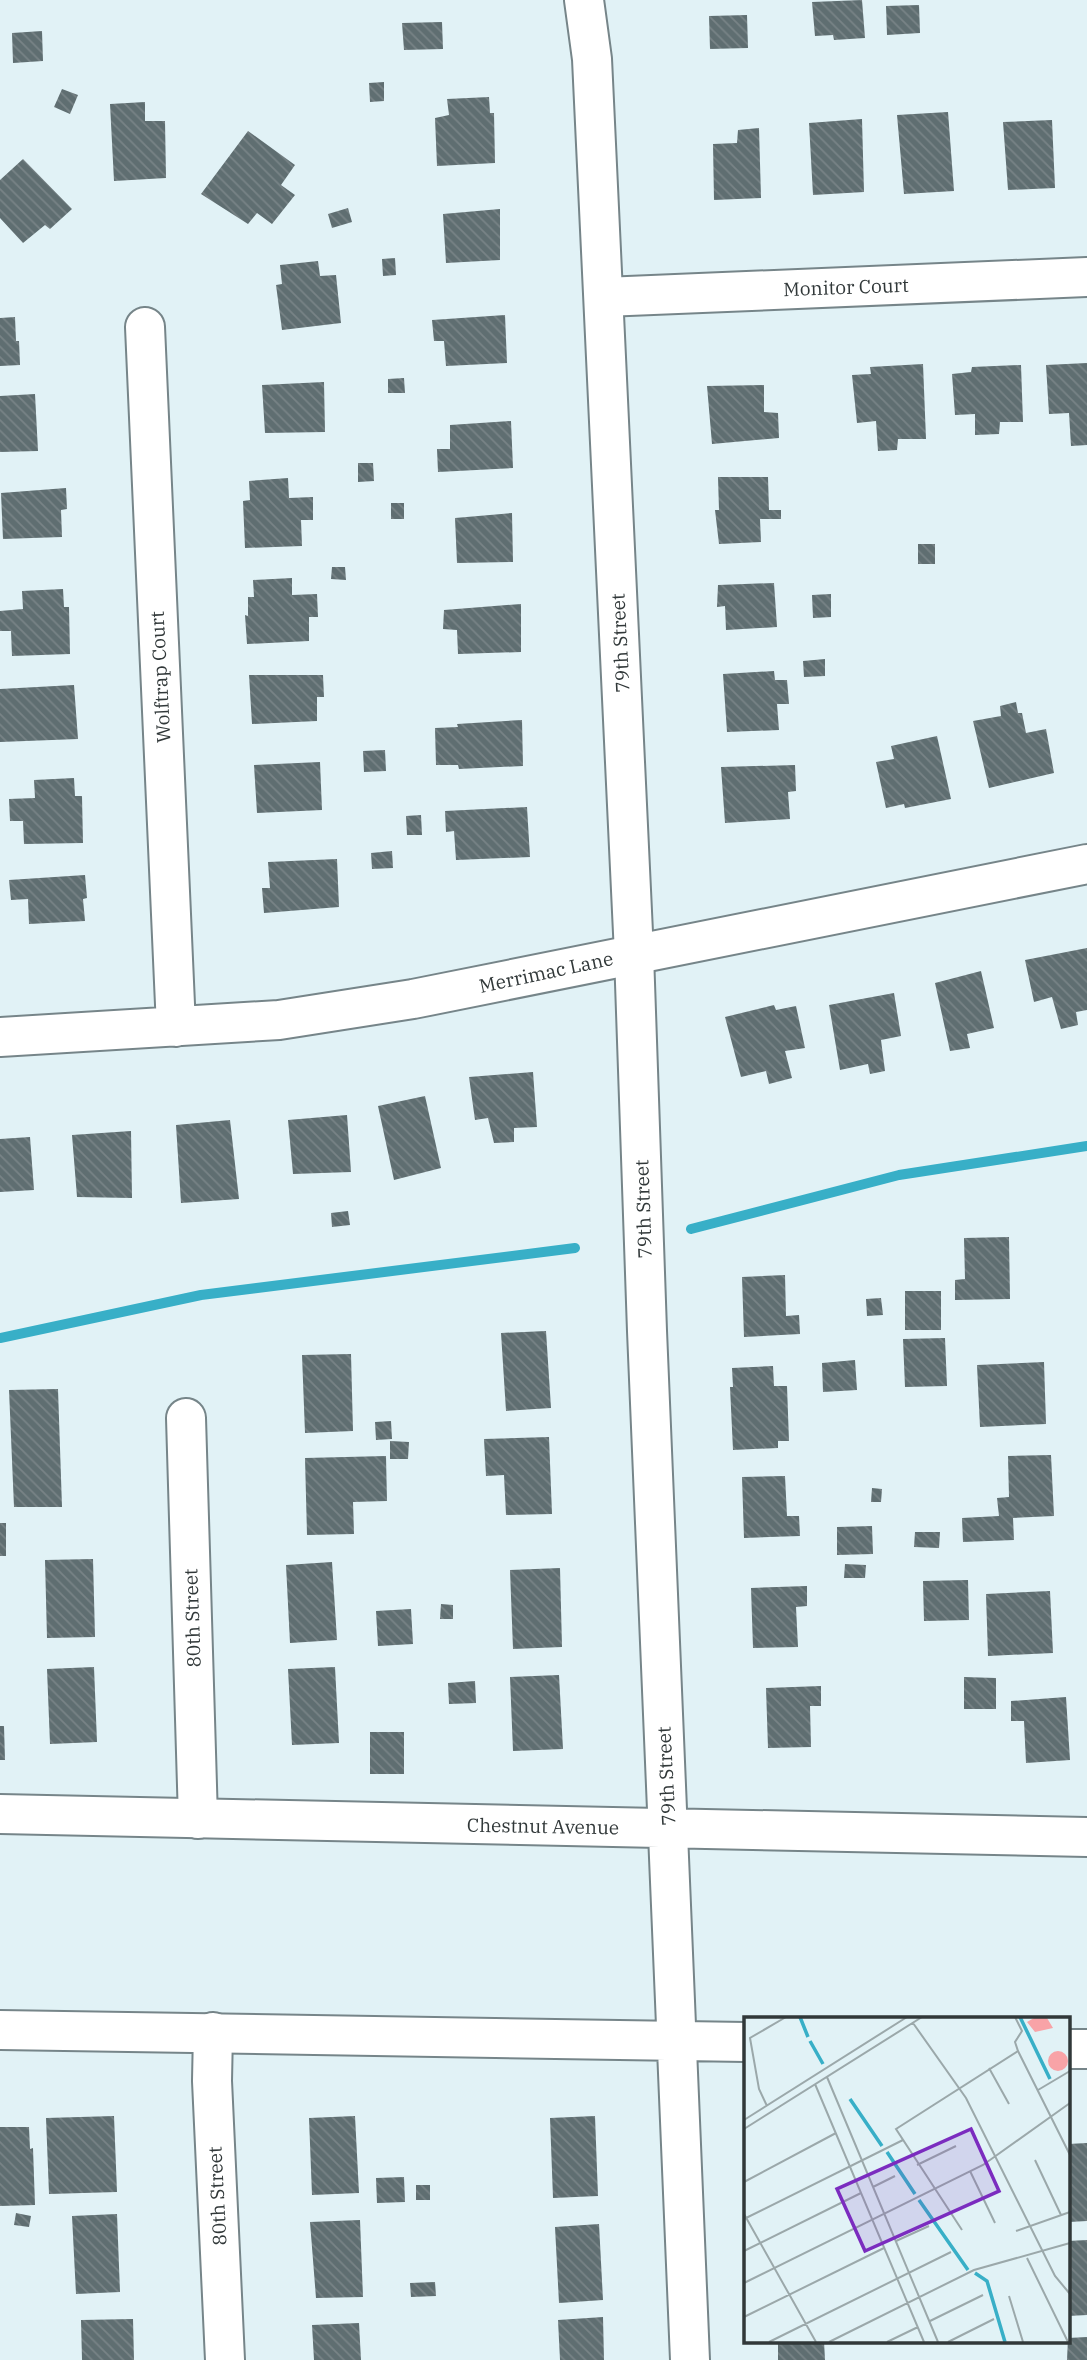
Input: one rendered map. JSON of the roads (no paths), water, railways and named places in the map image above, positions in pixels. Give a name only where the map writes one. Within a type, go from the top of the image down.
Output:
[{"type":"street","name":"79th Street","points":[[584,0],[592,59],[634,954],[690,2360]]},
{"type":"street","name":"Monitor Court","points":[[604,297],[1087,277]]},
{"type":"street","name":"Wolftrap Court","points":[[145,327],[176,1027]]},
{"type":"street","name":"Merrimac Lane","points":[[0,1037],[279,1020],[413,999],[1087,864]]},
{"type":"street","name":"80th Street","points":[[186,1418],[198,1819]]},
{"type":"street","name":"Chestnut Avenue","points":[[0,1814],[1087,1837]]},
{"type":"street","points":[[0,2030],[744,2042]]},
{"type":"street","name":"80th Street","points":[[213,2032],[212,2081],[225,2360]]},
{"type":"waterway","points":[[691,1229],[899,1175],[1087,1146]]},
{"type":"waterway","points":[[0,1338],[201,1295],[575,1248]]}]
